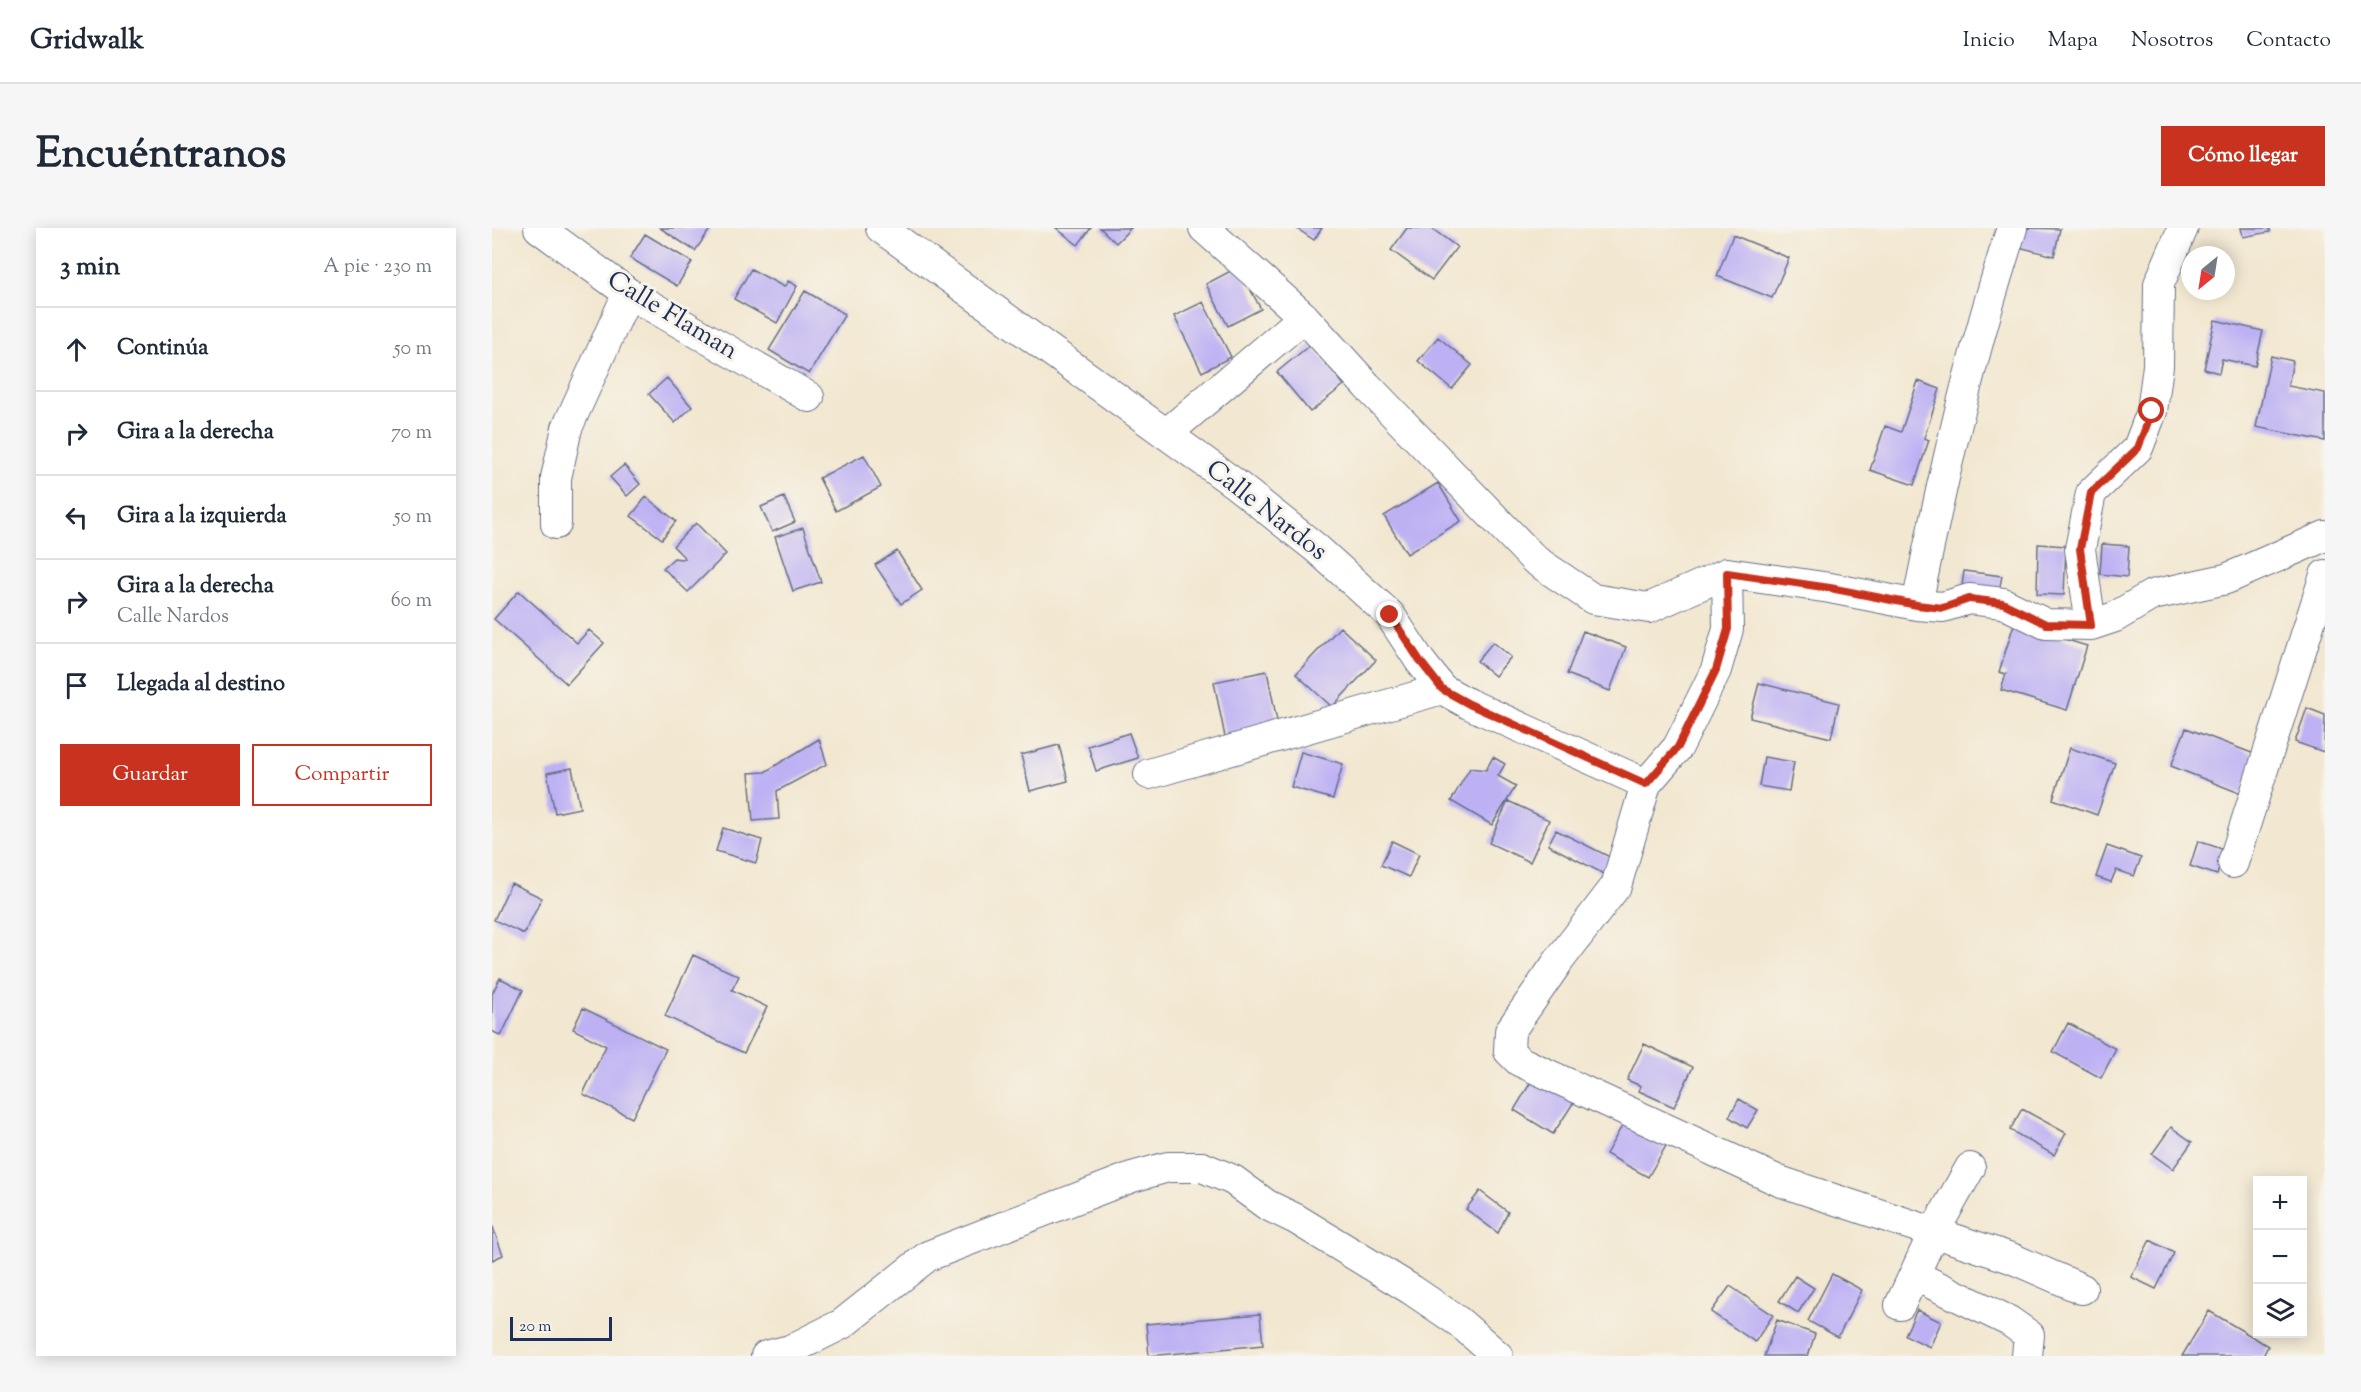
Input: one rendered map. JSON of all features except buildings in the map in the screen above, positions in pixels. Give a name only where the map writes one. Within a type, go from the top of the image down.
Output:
[{"type":"street","name":"Calle Flaman","points":[[539,228],[628,293],[810,397]]},
{"type":"street","name":"Calle Nardos","points":[[881,228],[1166,434],[1316,548],[1390,615],[1420,661],[1442,689],[1469,704],[1646,784]]},
{"type":"street","points":[[1204,228],[1304,317],[1367,386],[1535,560],[1593,599],[1649,608],[1727,573],[1943,608],[1969,599],[2003,603],[2046,624],[2091,625],[2115,617],[2152,595],[2226,579],[2325,536]]},
{"type":"street","points":[[1917,605],[1937,501],[1990,297],[2012,228]]},
{"type":"street","points":[[2091,625],[2080,549],[2091,493],[2138,448],[2152,411],[2158,366],[2158,284],[2183,228]]},
{"type":"street","points":[[556,524],[556,478],[567,428],[628,293]]},
{"type":"street","points":[[1166,434],[1304,317]]},
{"type":"street","points":[[1727,573],[1728,629],[1716,670],[1678,747],[1646,784],[1616,886],[1560,959],[1510,1031],[1509,1052],[1519,1061],[1779,1181],[2011,1258],[2082,1289]]},
{"type":"street","points":[[2233,863],[2325,575]]},
{"type":"street","points":[[1149,774],[1442,689]]},
{"type":"street","points":[[766,1356],[790,1350],[842,1324],[928,1256],[1132,1177],[1168,1167],[1202,1167],[1233,1180],[1267,1205],[1296,1219],[1412,1290],[1460,1322],[1498,1356]]},
{"type":"street","points":[[1900,1305],[1934,1232],[1970,1168]]},
{"type":"street","points":[[1914,1275],[2009,1322],[2029,1335],[2027,1356]]},
{"type":"route","points":[[1390,615],[1420,661],[1442,689],[1469,704],[1646,784],[1678,747],[1716,670],[1728,629],[1727,573],[1943,608],[1969,599],[2003,603],[2046,624],[2091,625],[2080,549],[2091,493],[2138,448],[2152,411]]}]
